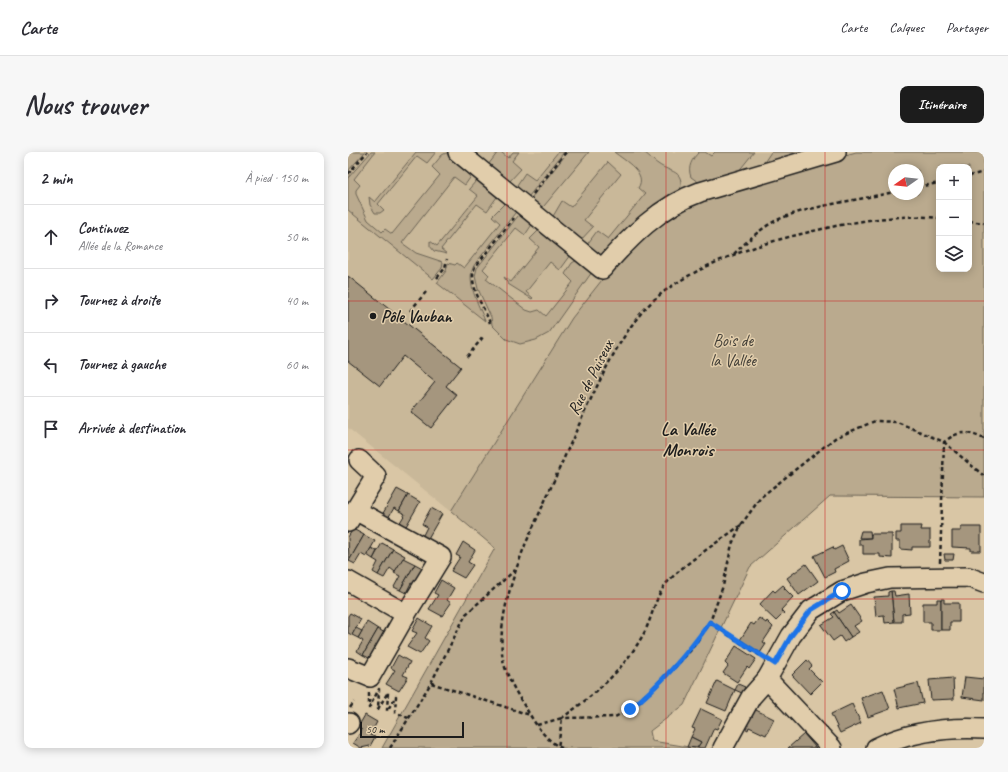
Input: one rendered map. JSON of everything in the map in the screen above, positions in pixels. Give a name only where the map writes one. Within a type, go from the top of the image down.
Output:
[{"type":"street","points":[[458,152],[602,269],[624,245],[647,224],[678,201],[700,192],[836,152]]},
{"type":"street","points":[[348,668],[370,677],[441,557],[352,516],[376,476],[359,460]]},
{"type":"street","points":[[723,748],[751,697],[771,672],[791,636],[811,610],[842,591],[866,583],[890,578],[968,577],[984,584]]},
{"type":"street","points":[[348,580],[406,614]]},
{"type":"street","points":[[771,672],[832,748]]},
{"type":"street","points":[[876,748],[904,737],[928,731],[968,728],[984,729]]},
{"type":"path","points":[[348,174],[367,152]]},
{"type":"path","points":[[532,196],[566,152]]},
{"type":"path","points":[[972,175],[984,172]]},
{"type":"path","points":[[924,187],[936,184]]},
{"type":"path","points":[[732,256],[746,241],[776,220],[802,212],[888,193]]},
{"type":"path","points":[[490,323],[476,289],[474,269],[516,215]]},
{"type":"path","name":"Rue de Puiseux","points":[[562,748],[558,747],[536,726],[511,683],[504,662],[503,629],[506,608],[515,570],[525,545],[604,372],[629,330],[643,310],[674,284],[732,256],[772,240],[835,226],[887,218],[936,218]]},
{"type":"path","points":[[972,221],[984,223]]},
{"type":"path","points":[[437,278],[445,268],[447,259]]},
{"type":"path","points":[[410,312],[426,292]]},
{"type":"path","points":[[467,357],[484,337]]},
{"type":"path","points":[[536,726],[562,718],[615,717],[630,709],[651,691],[690,651],[710,622],[723,586],[732,544],[741,524],[762,497],[835,438],[875,421],[897,422],[944,442],[984,476]]},
{"type":"path","points":[[944,442],[954,435],[970,432],[984,438]]},
{"type":"path","points":[[939,577],[944,442]]},
{"type":"path","points":[[558,747],[562,718],[612,679],[644,634],[654,604],[665,585],[676,573],[741,524]]},
{"type":"path","points":[[390,748],[431,683],[466,614],[515,570]]},
{"type":"path","points":[[710,622],[771,672]]},
{"type":"path","points":[[370,677],[368,708],[379,689],[378,709],[388,692],[387,711],[396,696],[395,712],[408,718]]},
{"type":"path","points":[[431,683],[525,715],[530,715]]},
{"type":"shaded area","points":[[348,152],[882,152],[453,513],[348,428]]},
{"type":"green space","points":[[348,152],[365,152],[348,171]]},
{"type":"green space","points":[[371,152],[375,152],[354,179],[360,185],[356,190],[356,194],[368,220],[382,232],[385,229],[392,234],[440,175],[432,167],[442,155],[446,153],[451,154],[472,175],[465,185],[454,177],[402,243],[416,253],[443,262],[442,268],[433,279],[348,210],[348,178]]},
{"type":"green space","points":[[416,152],[436,152],[427,163],[417,156],[378,204],[384,210],[380,213],[375,213],[370,205],[369,197],[375,202]]},
{"type":"green space","points":[[498,152],[501,152],[508,158],[513,152],[519,152],[512,161],[521,169],[509,182],[488,165]]},
{"type":"green space","points":[[558,152],[564,152],[525,201],[515,188],[525,173],[535,180]]},
{"type":"green space","points":[[568,152],[589,152],[541,209],[527,203]]},
{"type":"green space","points":[[614,152],[643,152],[658,164],[678,175],[681,184],[680,191],[604,259],[586,246],[597,231],[608,239],[645,194],[638,188],[640,177],[638,172]]},
{"type":"green space","points":[[699,152],[705,152],[711,156],[715,152],[754,152],[734,177],[701,184],[691,177],[690,173],[692,160]]},
{"type":"green space","points":[[771,152],[817,152],[763,164]]},
{"type":"green space","name":"Bois de la Vallée","points":[[856,152],[984,152],[984,497],[830,496],[750,567],[684,705],[650,731],[652,741],[695,748],[382,748],[495,548],[451,511],[572,318],[609,271],[673,211],[715,193]]},
{"type":"green space","points":[[608,162],[621,174],[584,220],[593,227],[579,242],[552,218],[562,201],[571,207]]},
{"type":"green space","points":[[479,179],[499,194],[487,211],[477,204],[441,249],[447,254],[434,251],[430,246],[430,241],[437,246],[478,196],[469,189]]},
{"type":"green space","points":[[507,201],[519,208],[475,264],[472,270],[472,285],[476,300],[485,321],[437,283],[446,271],[448,263],[455,265],[457,263],[464,268],[500,223],[492,216]]},
{"type":"green space","points":[[522,211],[533,223],[525,235],[516,228],[483,269],[489,275],[486,279],[526,310],[532,312],[539,310],[546,316],[573,282],[565,274],[572,263],[579,259],[592,272],[549,333],[536,340],[520,344],[506,339],[492,325],[491,317],[478,289],[475,276],[477,268]]},
{"type":"green space","points":[[540,229],[571,255],[560,270],[550,262],[526,292],[533,298],[532,299],[508,284],[504,277],[511,282],[539,247],[530,239]]},
{"type":"building","name":"Pôle Vauban","points":[[348,276],[461,367],[446,386],[457,395],[431,428],[411,412],[435,382],[403,356],[380,386],[348,361]]},
{"type":"building","points":[[397,489],[408,495],[399,511],[394,508],[388,518],[382,515]]},
{"type":"building","points":[[408,495],[420,502],[405,528],[399,524],[405,514],[399,511]]},
{"type":"building","points":[[431,508],[442,514],[427,540],[422,537],[427,527],[422,524]]},
{"type":"building","points":[[901,526],[922,526],[921,530],[930,530],[930,547],[912,547],[912,550],[900,549],[900,541],[896,541],[896,533],[901,533]]},
{"type":"building","points":[[961,527],[981,527],[981,551],[971,551],[971,548],[952,547],[952,531],[961,531]]},
{"type":"building","points":[[353,529],[364,535],[349,561],[348,537]]},
{"type":"building","points":[[861,531],[870,531],[871,538],[859,538]]},
{"type":"building","points":[[871,534],[892,534],[892,558],[880,557],[880,554],[863,554],[863,545],[859,545],[859,539],[871,538]]},
{"type":"building","points":[[364,535],[375,541],[366,557],[361,554],[355,564],[349,561]]},
{"type":"building","points":[[463,542],[475,550],[468,562],[473,565],[464,578],[451,571],[460,557],[456,555]]},
{"type":"building","points":[[382,543],[393,549],[378,575],[373,572],[378,562],[373,559]]},
{"type":"building","points":[[842,546],[849,561],[834,569],[835,572],[825,577],[814,556],[833,547],[834,550]]},
{"type":"building","points":[[371,548],[377,551],[373,559],[367,555]]},
{"type":"building","points":[[393,549],[405,556],[395,572],[390,568],[384,578],[378,575]]},
{"type":"building","points":[[944,554],[954,554],[953,560],[945,560]]},
{"type":"building","points":[[403,558],[415,564],[400,590],[394,587],[400,576],[394,573]]},
{"type":"building","points":[[415,564],[426,570],[417,586],[411,583],[406,593],[400,590]]},
{"type":"building","points":[[806,564],[818,581],[799,595],[787,578]]},
{"type":"building","points":[[441,580],[454,588],[447,600],[451,603],[442,616],[429,609],[438,595],[434,593]]},
{"type":"building","points":[[783,585],[793,597],[781,610],[784,613],[776,621],[759,605],[773,590],[775,592]]},
{"type":"building","points":[[891,591],[894,591],[895,596],[909,594],[910,613],[902,614],[902,622],[894,622]]},
{"type":"building","points":[[891,591],[894,622],[885,623],[884,615],[876,616],[874,597],[888,596],[888,592]]},
{"type":"building","points":[[937,599],[941,599],[941,630],[931,630],[931,622],[923,622],[923,603],[937,603]]},
{"type":"building","points":[[941,599],[944,599],[944,603],[959,603],[959,622],[950,622],[950,630],[941,630]]},
{"type":"building","points":[[851,605],[862,621],[854,626],[859,632],[851,637],[834,612],[837,610],[839,613]]},
{"type":"building","points":[[834,612],[851,637],[844,642],[840,636],[833,641],[821,625],[834,617],[831,614]]},
{"type":"building","points":[[350,613],[361,619],[352,635],[348,633],[348,616]]},
{"type":"building","points":[[419,618],[432,626],[425,638],[429,641],[420,654],[407,647],[417,633],[412,631]]},
{"type":"building","points":[[759,618],[766,623],[767,621],[773,627],[763,642],[766,644],[760,653],[740,640],[751,623],[754,625]]},
{"type":"building","points":[[367,622],[378,629],[363,655],[357,651],[363,641],[358,638]]},
{"type":"building","points":[[356,628],[362,631],[358,638],[352,635]]},
{"type":"building","points":[[378,629],[389,635],[380,651],[375,648],[369,658],[363,655]]},
{"type":"building","points":[[736,646],[756,659],[749,669],[747,667],[737,682],[723,673],[728,666],[725,663]]},
{"type":"building","points":[[398,655],[410,662],[403,675],[408,677],[399,691],[386,684],[395,670],[391,668]]},
{"type":"building","points":[[807,660],[812,666],[809,669],[822,682],[810,694],[792,675]]},
{"type":"building","points":[[965,677],[984,679],[984,700],[962,697]]},
{"type":"building","points":[[953,678],[954,699],[931,700],[929,680]]},
{"type":"building","points":[[717,681],[735,690],[726,711],[707,703]]},
{"type":"building","points":[[918,683],[923,703],[899,708],[894,689]]},
{"type":"building","points":[[738,684],[745,687],[742,693],[735,690]]},
{"type":"building","points":[[883,690],[890,709],[868,717],[861,698]]},
{"type":"building","points":[[852,704],[861,723],[840,733],[831,714]]},
{"type":"building","points":[[750,707],[774,719],[766,735],[749,727],[748,730],[741,726]]},
{"type":"building","points":[[701,709],[722,719],[717,729],[714,728],[705,748],[697,748],[701,742],[691,737],[695,729],[692,728]]},
{"type":"building","points":[[365,715],[377,722],[370,735],[375,737],[370,746],[361,748],[353,743],[362,730],[358,727]]},
{"type":"building","points":[[804,734],[816,748],[788,748]]},
{"type":"building","points":[[691,737],[701,742],[697,748],[687,747]]},
{"type":"place","name":"Pôle Vauban","points":[[373,316]]},
{"type":"district","name":"La Vallée Monrois","points":[[688,439]]},
{"type":"route","points":[[630,709],[651,691],[690,651],[710,622],[775,664],[791,636],[811,610],[842,591]]}]
